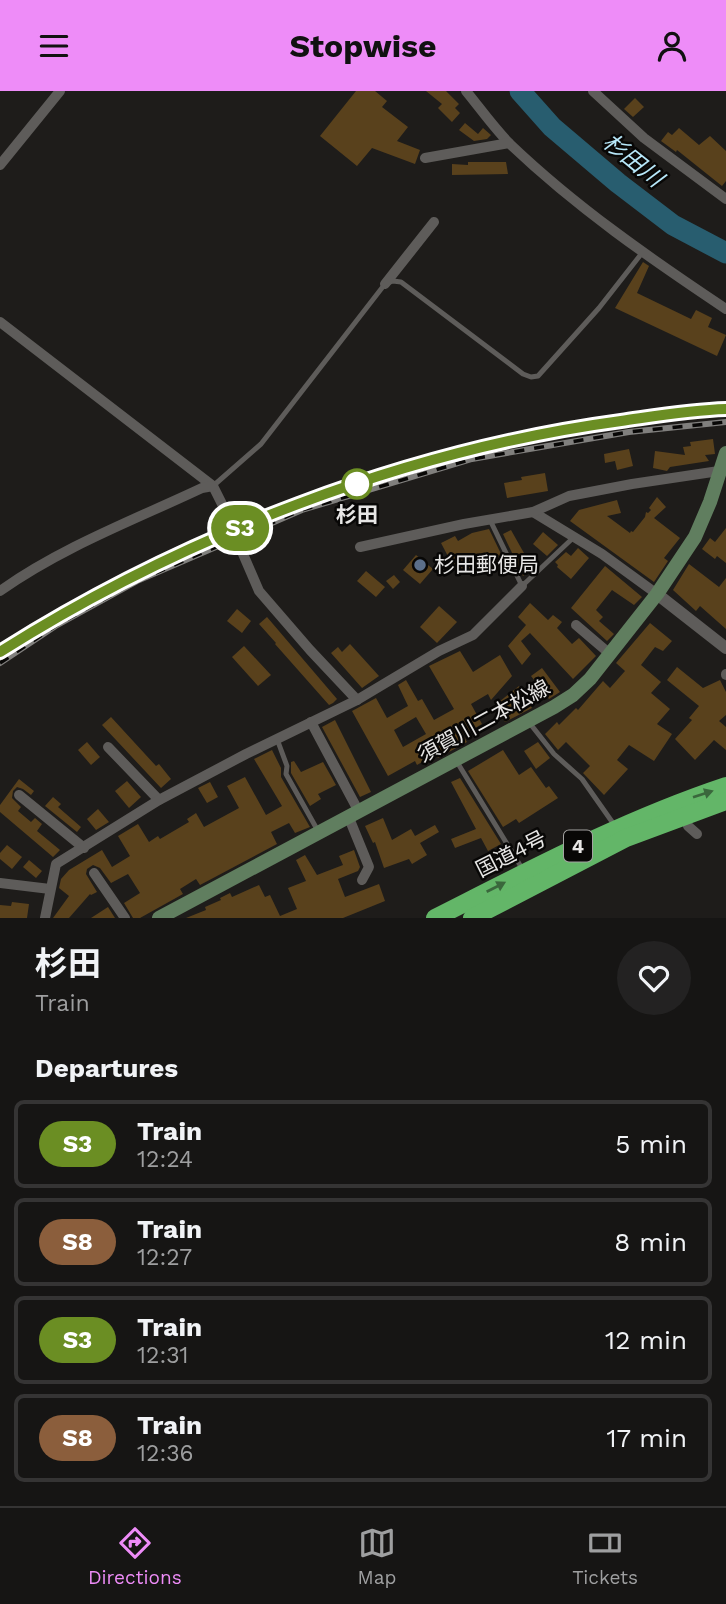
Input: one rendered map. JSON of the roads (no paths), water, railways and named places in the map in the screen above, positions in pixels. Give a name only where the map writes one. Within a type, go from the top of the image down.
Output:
[{"type":"highway","name":"国道4号","points":[[435,918],[616,828],[726,786]]},
{"type":"highway","name":"国道4号","points":[[472,918],[626,838],[726,801]]},
{"type":"main road","name":"須賀川二本松線","points":[[159,918],[457,761],[573,695],[610,654],[657,593],[695,537],[726,453]]},
{"type":"street","points":[[0,165],[60,91]]},
{"type":"street","points":[[466,91],[509,143],[580,204],[642,253],[726,309]]},
{"type":"street","points":[[593,91],[644,138],[726,199]]},
{"type":"street","points":[[425,158],[509,143]]},
{"type":"street","points":[[385,284],[434,222]]},
{"type":"street","points":[[0,322],[213,486],[230,520]]},
{"type":"street","points":[[360,547],[533,512],[569,496],[719,471]]},
{"type":"street","points":[[0,591],[51,559],[202,488],[213,486]]},
{"type":"street","points":[[533,512],[633,575],[726,648]]},
{"type":"street","points":[[240,547],[260,591],[357,700]]},
{"type":"street","points":[[44,918],[56,864],[159,800],[357,700],[439,651],[473,635],[522,586]]},
{"type":"street","points":[[576,625],[610,654]]},
{"type":"street","points":[[311,722],[354,815],[369,867],[362,880]]},
{"type":"street","points":[[108,747],[159,800]]},
{"type":"street","points":[[19,795],[84,848]]},
{"type":"street","points":[[685,817],[688,826],[697,834]]},
{"type":"street","points":[[94,873],[125,918]]},
{"type":"street","points":[[0,883],[50,890]]},
{"type":"lane","points":[[213,486],[261,444],[385,284],[401,282],[523,374],[531,377],[542,373],[599,309],[642,253]]},
{"type":"lane","points":[[489,520],[522,586],[574,537]]},
{"type":"lane","points":[[528,721],[554,754],[582,779],[616,828]]},
{"type":"lane","points":[[277,739],[287,766],[286,774],[318,832]]},
{"type":"lane","points":[[457,761],[524,873]]},
{"type":"waterway","name":"杉田川","points":[[520,91],[552,127],[618,183],[673,225],[726,253]]},
{"type":"tunnel","points":[[230,520],[240,547]]},
{"type":"railway","points":[[467,450],[558,429],[695,410],[726,409]]},
{"type":"railway","points":[[0,663],[57,625],[137,581],[302,510],[472,459],[629,432],[726,422]]},
{"type":"train","name":"S3","points":[[0,652],[54,617],[134,576],[277,513],[349,486],[470,449],[558,429],[695,410],[726,409]]},
{"type":"place","name":"杉田","points":[[357,484]]},
{"type":"place","name":"杉田郵便局","points":[[420,565]]}]
